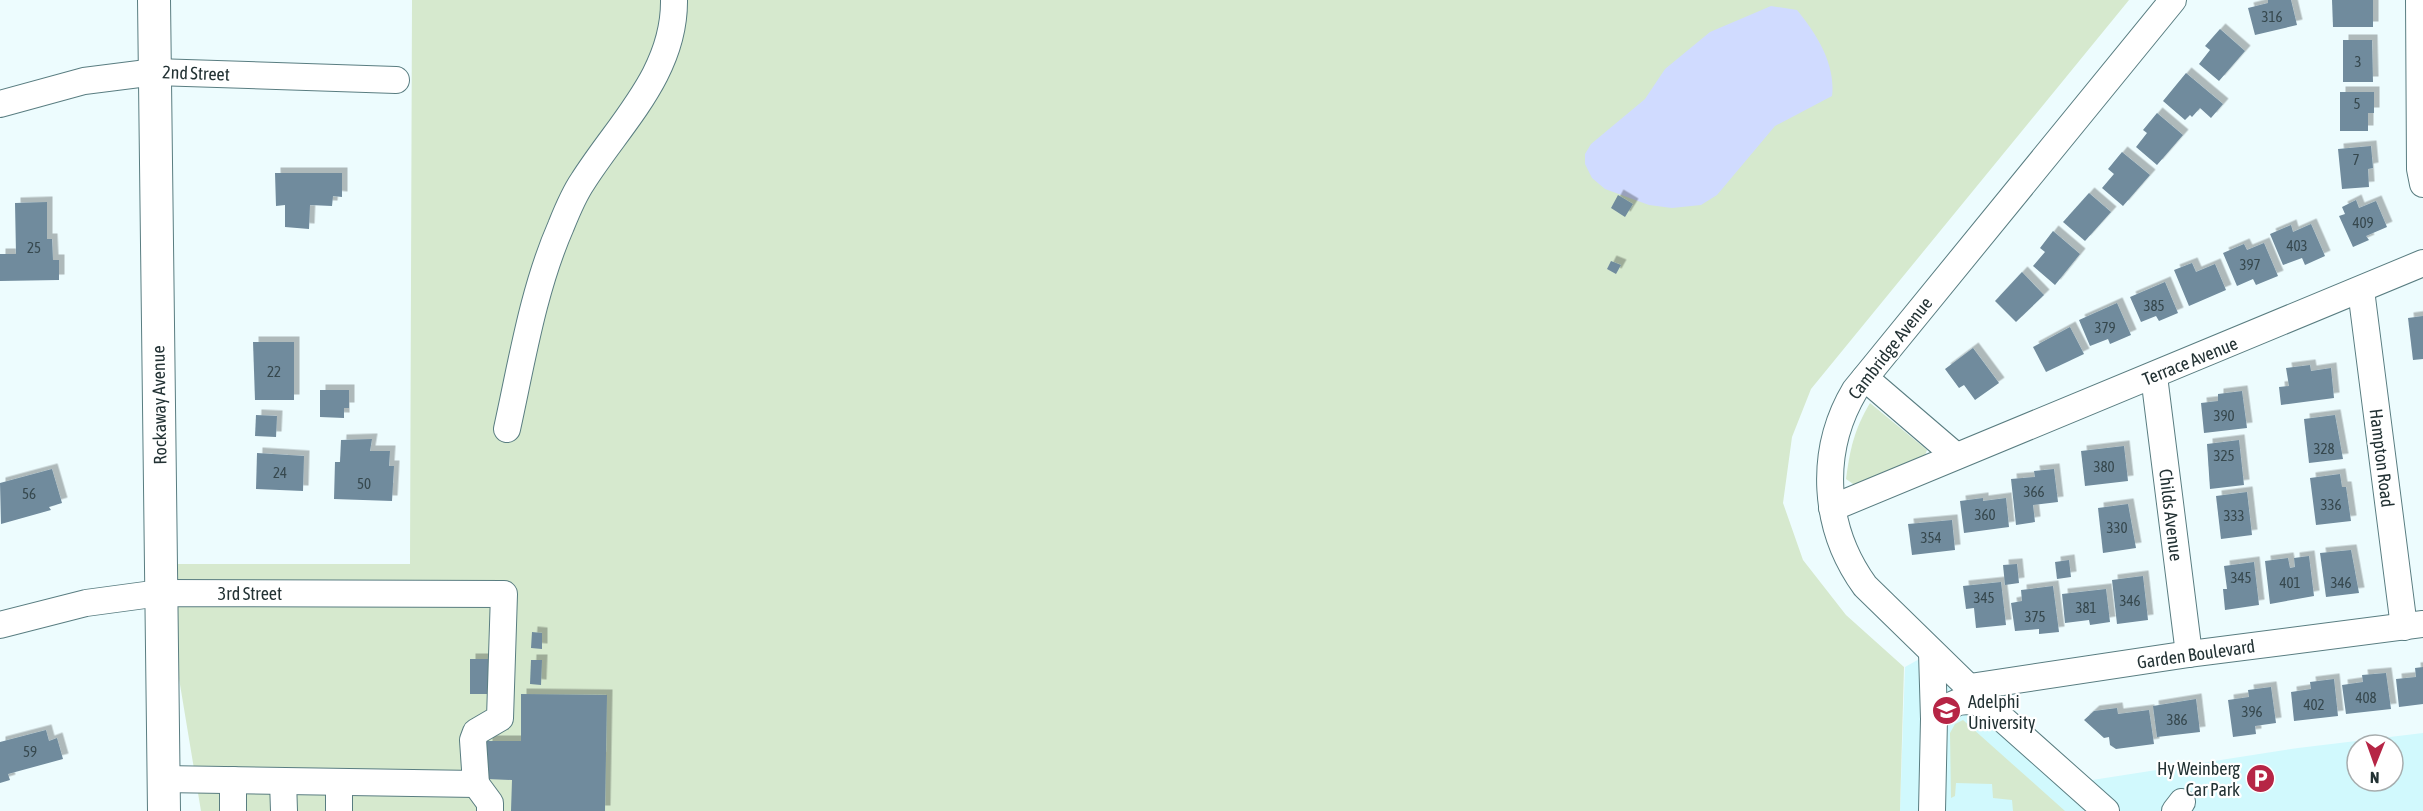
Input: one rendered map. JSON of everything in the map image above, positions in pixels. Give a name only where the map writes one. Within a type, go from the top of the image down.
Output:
[{"type":"main road","name":"Rockaway Avenue","points":[[154,0],[164,811]]},
{"type":"street","points":[[507,429],[539,285],[561,227],[583,181],[656,76],[668,44],[674,0]]},
{"type":"street","name":"Cambridge Avenue","points":[[2106,811],[1978,696],[1885,607],[1855,572],[1837,532],[1829,479],[1838,426],[1846,405],[1865,378],[2173,0]]},
{"type":"street","points":[[2419,0],[2420,169],[2423,184]]},
{"type":"street","name":"2nd Street","points":[[0,104],[84,81],[155,72],[396,80]]},
{"type":"street","name":"Terrace Avenue","points":[[1832,508],[2423,263]]},
{"type":"street","name":"Hampton Road","points":[[2361,290],[2413,625]]},
{"type":"street","name":"Childs Avenue","points":[[2154,376],[2189,654]]},
{"type":"street","points":[[1865,378],[1956,456]]},
{"type":"street","name":"3rd Street","points":[[0,625],[86,603],[160,593],[504,594],[500,718],[476,732],[473,740],[476,784]]},
{"type":"street","name":"Garden Boulevard","points":[[1934,719],[1958,701],[2189,654],[2413,625]]},
{"type":"street","points":[[1932,652],[1934,719],[1932,811]]},
{"type":"street","points":[[163,779],[476,784],[490,803],[490,811]]},
{"type":"street","points":[[232,780],[233,811]]},
{"type":"street","points":[[283,781],[284,811]]},
{"type":"street","points":[[339,782],[339,811]]},
{"type":"shaded area","points":[[1771,6],[1797,10],[1811,29],[1828,61],[1832,96],[1775,126],[1717,195],[1701,205],[1672,208],[1649,205],[1605,189],[1592,178],[1585,164],[1585,154],[1591,144],[1645,99],[1665,69],[1710,32]]},
{"type":"shaded area","name":"Adelphi University","points":[[1932,652],[2073,783],[2345,742],[2345,793],[2405,793],[2405,735],[2423,733],[2423,811],[1900,811],[1905,667]]},
{"type":"green space","points":[[412,0],[2129,0],[1811,389],[1792,437],[1783,503],[1803,560],[1846,615],[1904,667],[1900,811],[201,811],[160,564],[410,564]]},
{"type":"green space","points":[[1870,403],[1927,450],[1924,458],[1856,486],[1846,479],[1849,458],[1856,431]]},
{"type":"green space","points":[[1963,720],[2065,811],[2013,811],[2012,800],[1993,798],[1992,784],[1956,783],[1955,796],[1951,798],[1950,733],[1955,724]]},
{"type":"building","points":[[2268,0],[2291,0],[2297,25],[2255,35],[2248,8],[2268,3]]},
{"type":"building","points":[[2332,0],[2373,0],[2373,27],[2333,27]]},
{"type":"building","points":[[2220,29],[2245,51],[2219,81],[2199,64],[2210,50],[2205,46]]},
{"type":"building","points":[[2343,40],[2372,40],[2373,82],[2343,82]]},
{"type":"building","points":[[2186,73],[2223,104],[2211,118],[2200,108],[2192,117],[2190,115],[2185,120],[2163,101]]},
{"type":"building","points":[[2340,92],[2374,92],[2374,113],[2368,113],[2368,131],[2340,131]]},
{"type":"building","points":[[2157,113],[2183,135],[2157,165],[2136,147],[2147,133],[2143,130]]},
{"type":"building","points":[[2371,146],[2373,168],[2368,169],[2369,187],[2342,189],[2338,149]]},
{"type":"building","points":[[2122,152],[2150,175],[2123,206],[2102,188],[2114,174],[2108,169]]},
{"type":"building","points":[[275,173],[342,173],[342,197],[333,196],[332,206],[310,205],[309,229],[285,227],[285,205],[276,206]]},
{"type":"building","points":[[2089,193],[2111,212],[2085,241],[2063,222]]},
{"type":"building","points":[[1618,195],[1633,204],[1625,217],[1611,208]]},
{"type":"building","points":[[2356,200],[2359,208],[2376,201],[2387,227],[2366,236],[2369,240],[2353,247],[2339,216],[2345,214],[2342,207]]},
{"type":"building","points":[[47,202],[47,239],[52,239],[53,260],[59,260],[59,280],[0,281],[0,254],[16,254],[15,203]]},
{"type":"building","points":[[2311,224],[2325,256],[2305,265],[2302,258],[2283,265],[2270,234],[2291,225],[2293,232]]},
{"type":"building","points":[[2053,231],[2080,254],[2055,285],[2033,266],[2045,252],[2040,248]]},
{"type":"building","points":[[2264,243],[2278,276],[2256,285],[2253,279],[2237,286],[2223,253],[2244,244],[2247,250]]},
{"type":"building","points":[[1611,261],[1621,265],[1616,274],[1607,269]]},
{"type":"building","points":[[2192,263],[2196,272],[2215,264],[2226,290],[2189,306],[2174,270]]},
{"type":"building","points":[[2022,272],[2044,295],[2016,322],[1995,301]]},
{"type":"building","points":[[2165,282],[2178,313],[2159,321],[2156,316],[2141,322],[2130,297]]},
{"type":"building","points":[[2117,303],[2131,335],[2110,344],[2108,339],[2090,346],[2079,320]]},
{"type":"building","points":[[2423,316],[2423,359],[2413,360],[2408,318]]},
{"type":"building","points":[[2070,327],[2084,354],[2046,372],[2033,347]]},
{"type":"building","points":[[253,342],[294,342],[294,400],[255,400]]},
{"type":"building","points":[[1973,348],[1999,383],[1975,400],[1964,385],[1959,388],[1945,369]]},
{"type":"building","points":[[2310,365],[2311,371],[2331,368],[2334,398],[2281,405],[2279,387],[2289,386],[2286,368]]},
{"type":"building","points":[[320,390],[349,390],[349,408],[344,408],[344,418],[320,417]]},
{"type":"building","points":[[2242,391],[2247,428],[2204,433],[2201,403],[2218,401],[2218,394]]},
{"type":"building","points":[[256,415],[277,416],[276,437],[255,436]]},
{"type":"building","points":[[2335,415],[2343,459],[2309,463],[2304,419]]},
{"type":"building","points":[[372,439],[370,451],[390,451],[389,466],[394,466],[392,501],[334,499],[335,462],[340,462],[341,440]]},
{"type":"building","points":[[2239,440],[2244,485],[2210,489],[2207,444]]},
{"type":"building","points":[[2124,446],[2128,481],[2085,486],[2081,451]]},
{"type":"building","points":[[257,453],[304,456],[303,491],[256,489]]},
{"type":"building","points":[[52,469],[62,503],[49,507],[51,510],[1,524],[0,483]]},
{"type":"building","points":[[2054,469],[2058,502],[2033,505],[2035,522],[2016,525],[2011,479],[2035,477],[2034,471]]},
{"type":"building","points":[[2340,474],[2342,487],[2346,487],[2351,521],[2316,525],[2310,478]]},
{"type":"building","points":[[2247,492],[2252,535],[2221,539],[2216,496]]},
{"type":"building","points":[[1983,498],[1983,501],[2006,498],[2009,527],[1964,533],[1960,501]]},
{"type":"building","points":[[2128,504],[2136,548],[2103,553],[2098,508]]},
{"type":"building","points":[[1952,520],[1955,550],[1912,555],[1908,524]]},
{"type":"building","points":[[2351,550],[2359,593],[2326,597],[2320,553]]},
{"type":"building","points":[[2309,556],[2314,596],[2270,604],[2265,561],[2288,558],[2290,568],[2295,567],[2294,558]]},
{"type":"building","points":[[2069,560],[2071,577],[2057,579],[2055,562]]},
{"type":"building","points":[[2254,562],[2259,605],[2225,610],[2223,589],[2227,589],[2224,566]]},
{"type":"building","points":[[2017,564],[2019,583],[2005,585],[2003,565]]},
{"type":"building","points":[[2143,576],[2148,620],[2117,624],[2112,580]]},
{"type":"building","points":[[2001,582],[2006,625],[1976,628],[1974,608],[1966,609],[1963,586]]},
{"type":"building","points":[[2053,586],[2059,632],[2039,634],[2039,629],[2015,631],[2011,603],[2022,601],[2021,590]]},
{"type":"building","points":[[2106,589],[2110,622],[2090,625],[2089,620],[2065,623],[2062,594]]},
{"type":"building","points":[[532,632],[542,633],[542,649],[531,648]]},
{"type":"building","points":[[470,659],[488,659],[488,694],[470,694]]},
{"type":"building","points":[[531,660],[542,660],[541,685],[530,684]]},
{"type":"building","points":[[2423,667],[2423,704],[2399,707],[2396,679],[2416,677],[2415,668]]},
{"type":"building","points":[[2386,673],[2391,709],[2346,714],[2342,685],[2363,682],[2362,675]]},
{"type":"building","points":[[2334,679],[2338,716],[2294,721],[2291,692],[2311,689],[2310,682]]},
{"type":"building","points":[[2271,687],[2276,723],[2255,726],[2256,734],[2233,737],[2228,700],[2249,697],[2248,690]]},
{"type":"building","points":[[521,694],[607,695],[605,811],[511,811],[512,780],[487,779],[487,741],[521,741]]},
{"type":"building","points":[[2196,699],[2200,732],[2157,737],[2153,706]]},
{"type":"building","points":[[2117,708],[2118,714],[2149,710],[2154,744],[2116,749],[2110,745],[2109,737],[2104,738],[2084,720],[2094,711]]},
{"type":"building","points":[[46,730],[49,741],[57,738],[63,759],[8,774],[10,780],[0,783],[0,742]]},
{"type":"place","name":"Adelphi University","points":[[1947,711]]},
{"type":"place","name":"Hy Weinberg Car Park","points":[[2261,778]]}]
